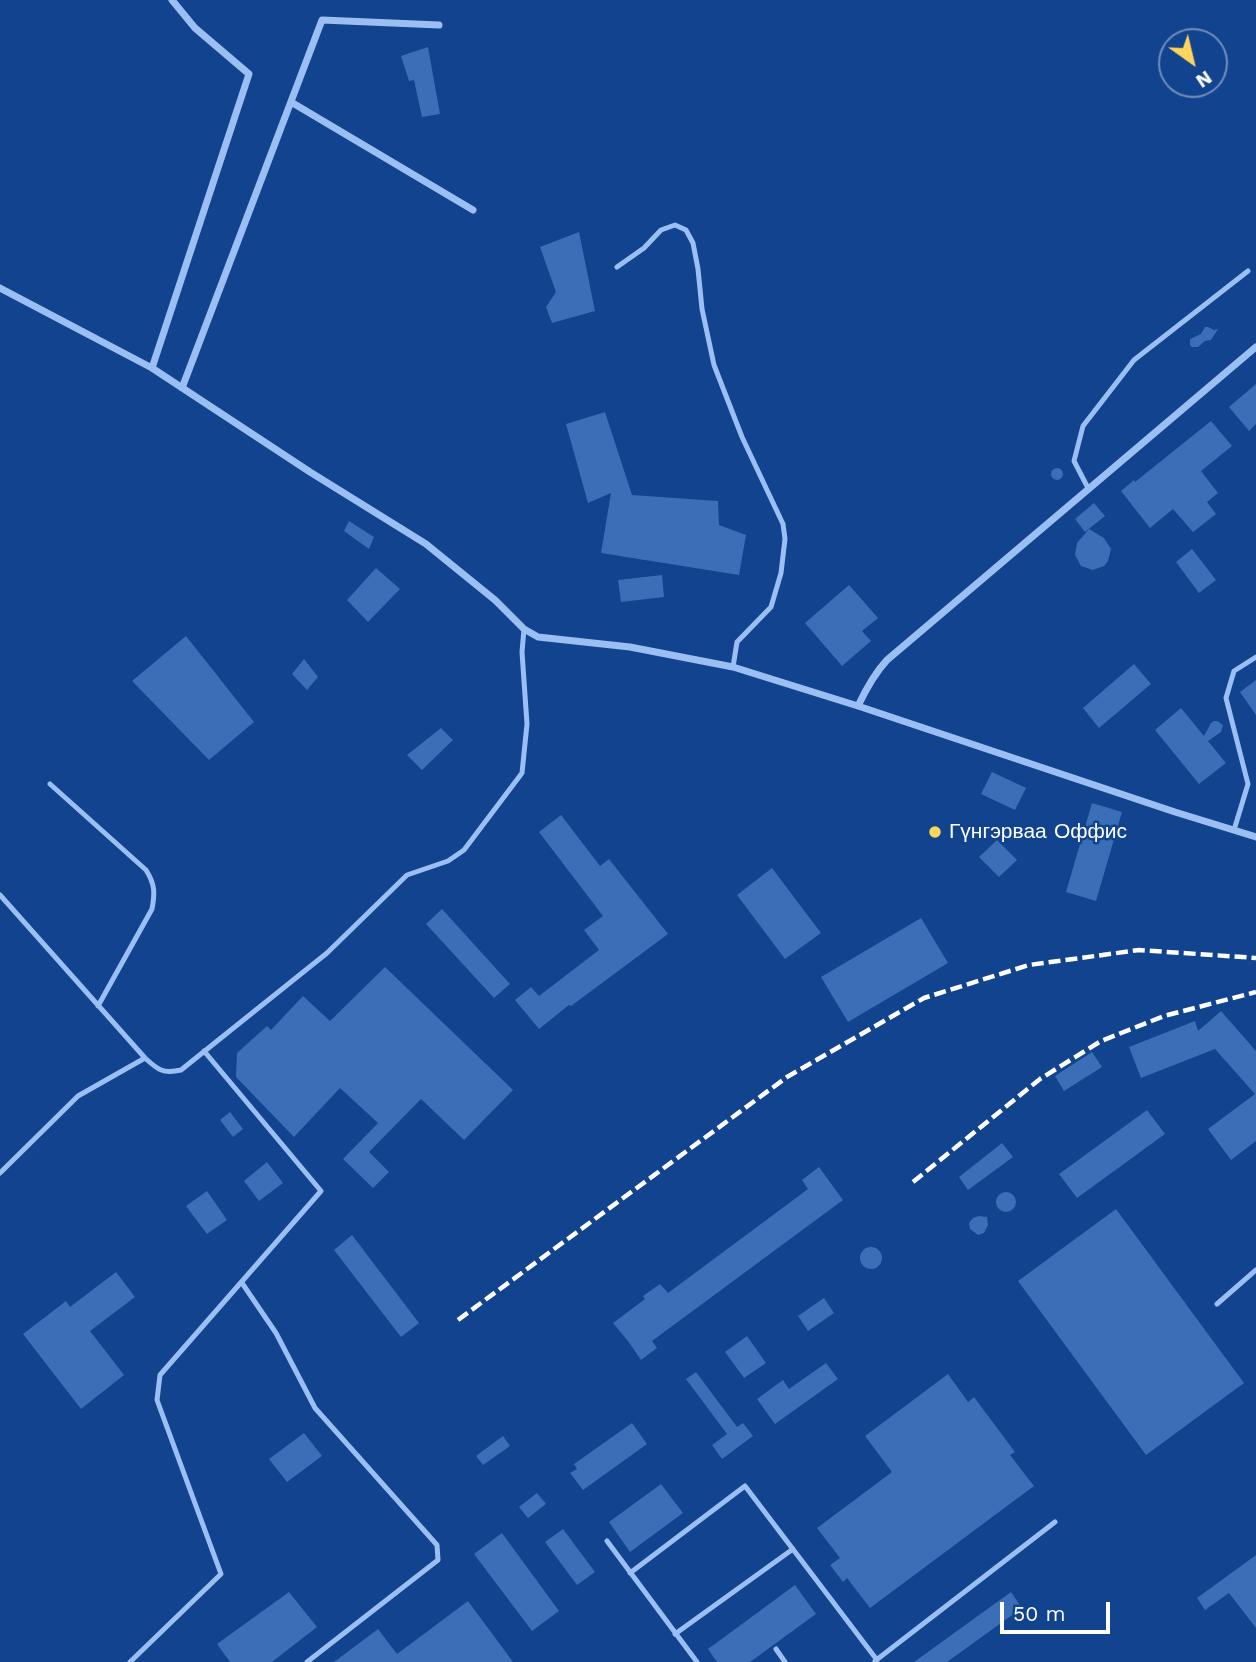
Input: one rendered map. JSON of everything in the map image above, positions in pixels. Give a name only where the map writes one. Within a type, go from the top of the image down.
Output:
[{"type":"street","points":[[152,368],[249,74],[195,28],[172,0]]},
{"type":"street","points":[[182,388],[322,20],[439,25]]},
{"type":"street","points":[[291,102],[473,210]]},
{"type":"street","points":[[0,288],[152,368],[310,472],[426,544],[495,600],[524,629],[538,637],[630,647],[733,667],[1256,837]]},
{"type":"street","points":[[858,706],[868,685],[887,660],[1256,347]]},
{"type":"lane","points":[[617,267],[644,248],[662,230],[675,225],[686,230],[693,243],[702,309],[714,365],[742,437],[783,524],[785,540],[781,573],[771,607],[737,642],[733,667]]},
{"type":"lane","points":[[1088,488],[1074,461],[1083,426],[1134,360],[1248,271]]},
{"type":"lane","points":[[0,895],[145,1058],[158,1070],[181,1070],[327,953],[407,875],[448,861],[464,850],[522,774],[527,724],[522,652],[524,629]]},
{"type":"lane","points":[[1234,830],[1248,784],[1226,698],[1234,671],[1256,657]]},
{"type":"lane","points":[[50,784],[146,870],[153,881],[155,895],[152,909],[98,1006]]},
{"type":"lane","points":[[130,1662],[221,1574],[157,1399],[160,1376],[321,1191],[204,1051]]},
{"type":"lane","points":[[0,1172],[78,1096],[145,1058]]},
{"type":"lane","points":[[1217,1304],[1256,1270]]},
{"type":"lane","points":[[242,1283],[276,1333],[315,1408],[437,1545],[438,1560],[307,1662]]},
{"type":"lane","points":[[630,1573],[746,1486],[875,1661],[1055,1522]]},
{"type":"lane","points":[[607,1541],[696,1662]]},
{"type":"lane","points":[[676,1634],[793,1549]]},
{"type":"lane","points":[[776,1649],[785,1662]]},
{"type":"building","points":[[428,47],[440,114],[422,117],[414,80],[409,81],[401,56]]},
{"type":"building","points":[[579,232],[595,311],[552,323],[546,307],[556,292],[540,247]]},
{"type":"building","points":[[1205,327],[1218,329],[1211,340],[1192,347],[1190,339],[1201,334]]},
{"type":"building","points":[[1256,384],[1256,424],[1249,431],[1229,407]]},
{"type":"building","points":[[605,412],[632,495],[718,501],[719,525],[746,535],[739,575],[601,553],[611,493],[588,503],[566,424]]},
{"type":"building","points":[[1211,421],[1232,446],[1201,471],[1218,493],[1207,502],[1216,514],[1193,532],[1173,509],[1150,528],[1121,491]]},
{"type":"building","points":[[1052,469],[1062,469],[1062,479],[1052,479]]},
{"type":"building","points":[[1094,503],[1105,516],[1085,532],[1075,519]]},
{"type":"building","points":[[349,521],[374,537],[369,549],[344,531]]},
{"type":"building","points":[[1089,529],[1104,538],[1111,549],[1104,566],[1093,570],[1081,566],[1075,555],[1077,543]]},
{"type":"building","points":[[1192,549],[1216,580],[1199,593],[1176,562]]},
{"type":"building","points":[[376,568],[400,589],[368,622],[347,600]]},
{"type":"building","points":[[662,575],[664,597],[621,602],[618,580]]},
{"type":"building","points":[[849,585],[878,618],[862,631],[871,641],[842,666],[805,623]]},
{"type":"building","points":[[186,636],[254,722],[209,760],[132,681]]},
{"type":"building","points":[[304,659],[318,677],[307,690],[292,674]]},
{"type":"building","points":[[1134,664],[1151,684],[1099,728],[1083,708]]},
{"type":"building","points":[[1256,680],[1256,715],[1240,692]]},
{"type":"building","points":[[1181,708],[1204,736],[1214,721],[1223,725],[1221,732],[1208,741],[1226,763],[1199,784],[1155,730]]},
{"type":"building","points":[[441,728],[453,740],[422,770],[407,755]]},
{"type":"building","points":[[992,772],[1026,788],[1015,810],[981,794]]},
{"type":"building","points":[[1092,803],[1122,812],[1096,901],[1066,892]]},
{"type":"building","points":[[561,815],[600,866],[609,859],[668,934],[539,1029],[515,1000],[531,987],[539,996],[599,950],[584,930],[603,916],[539,832]]},
{"type":"building","points":[[997,840],[1017,860],[999,877],[979,857]]},
{"type":"building","points":[[772,868],[821,933],[785,959],[737,895]]},
{"type":"building","points":[[442,909],[510,984],[494,998],[426,924]]},
{"type":"building","points":[[921,918],[948,963],[848,1022],[821,977]]},
{"type":"building","points":[[385,967],[513,1090],[464,1140],[421,1099],[369,1152],[389,1172],[373,1188],[343,1159],[378,1123],[340,1088],[294,1137],[236,1077],[237,1053],[267,1026],[271,1030],[303,996],[330,1021]]},
{"type":"building","points":[[1221,1011],[1256,1051],[1256,1141],[1231,1160],[1208,1129],[1255,1094],[1215,1049],[1141,1078],[1129,1047],[1195,1021],[1198,1031]]},
{"type":"building","points":[[1092,1052],[1102,1067],[1064,1091],[1055,1076]]},
{"type":"building","points":[[1147,1110],[1165,1134],[1077,1198],[1059,1174]]},
{"type":"building","points":[[230,1112],[243,1129],[233,1137],[220,1120]]},
{"type":"building","points":[[1002,1143],[1013,1157],[968,1190],[959,1177]]},
{"type":"building","points":[[267,1162],[283,1183],[259,1201],[244,1181]]},
{"type":"building","points":[[819,1167],[843,1200],[652,1341],[657,1348],[641,1360],[613,1323],[660,1284],[668,1293],[808,1189],[802,1180]]},
{"type":"building","points":[[207,1191],[227,1220],[207,1234],[186,1206]]},
{"type":"building","points":[[1006,1192],[1013,1195],[1016,1202],[1013,1209],[1006,1212],[999,1209],[996,1202],[999,1195]]},
{"type":"building","points":[[1116,1209],[1244,1383],[1146,1455],[1018,1281]]},
{"type":"building","points":[[979,1216],[987,1217],[988,1225],[984,1233],[978,1235],[970,1229],[969,1223]]},
{"type":"building","points":[[352,1235],[419,1323],[401,1337],[334,1250]]},
{"type":"building","points":[[871,1247],[879,1250],[882,1258],[879,1266],[871,1269],[863,1266],[860,1258],[863,1250]]},
{"type":"building","points":[[116,1272],[135,1297],[90,1331],[124,1375],[81,1409],[23,1334],[66,1301],[70,1307]]},
{"type":"building","points":[[824,1298],[834,1313],[808,1331],[798,1316]]},
{"type":"building","points":[[747,1336],[766,1363],[744,1378],[725,1352]]},
{"type":"building","points":[[826,1363],[838,1379],[775,1424],[757,1399],[783,1380],[789,1389]]},
{"type":"building","points":[[696,1372],[737,1427],[743,1423],[753,1436],[722,1459],[712,1445],[727,1434],[686,1379]]},
{"type":"building","points":[[948,1374],[968,1402],[974,1397],[1015,1452],[1010,1455],[1034,1486],[870,1608],[847,1578],[843,1582],[830,1565],[840,1558],[817,1528],[892,1472],[865,1436]]},
{"type":"building","points":[[632,1423],[647,1444],[583,1490],[570,1473],[577,1469],[574,1464]]},
{"type":"building","points":[[304,1433],[322,1456],[287,1482],[269,1459]]},
{"type":"building","points":[[503,1436],[510,1446],[483,1465],[476,1456]]},
{"type":"building","points":[[661,1484],[683,1513],[630,1552],[609,1522]]},
{"type":"building","points":[[537,1493],[546,1504],[528,1518],[519,1507]]},
{"type":"building","points":[[563,1529],[595,1572],[577,1585],[545,1542]]},
{"type":"building","points":[[502,1533],[559,1611],[532,1631],[474,1554]]},
{"type":"building","points":[[1256,1555],[1256,1628],[1229,1593],[1205,1610],[1197,1598]]},
{"type":"building","points":[[795,1585],[816,1614],[750,1662],[717,1662],[708,1649]]},
{"type":"building","points":[[289,1592],[317,1627],[272,1662],[230,1662],[217,1644]]},
{"type":"building","points":[[1011,1592],[1022,1608],[947,1662],[914,1662]]},
{"type":"building","points":[[468,1601],[513,1662],[334,1662],[378,1629],[397,1654]]},
{"type":"railway","points":[[458,1320],[787,1077],[924,998],[1029,965],[1139,950],[1256,958]]},
{"type":"railway","points":[[913,1182],[1040,1079],[1101,1041],[1164,1016],[1256,992]]},
{"type":"place","name":"Гүнгэрваа Оффис","points":[[935,832]]}]
